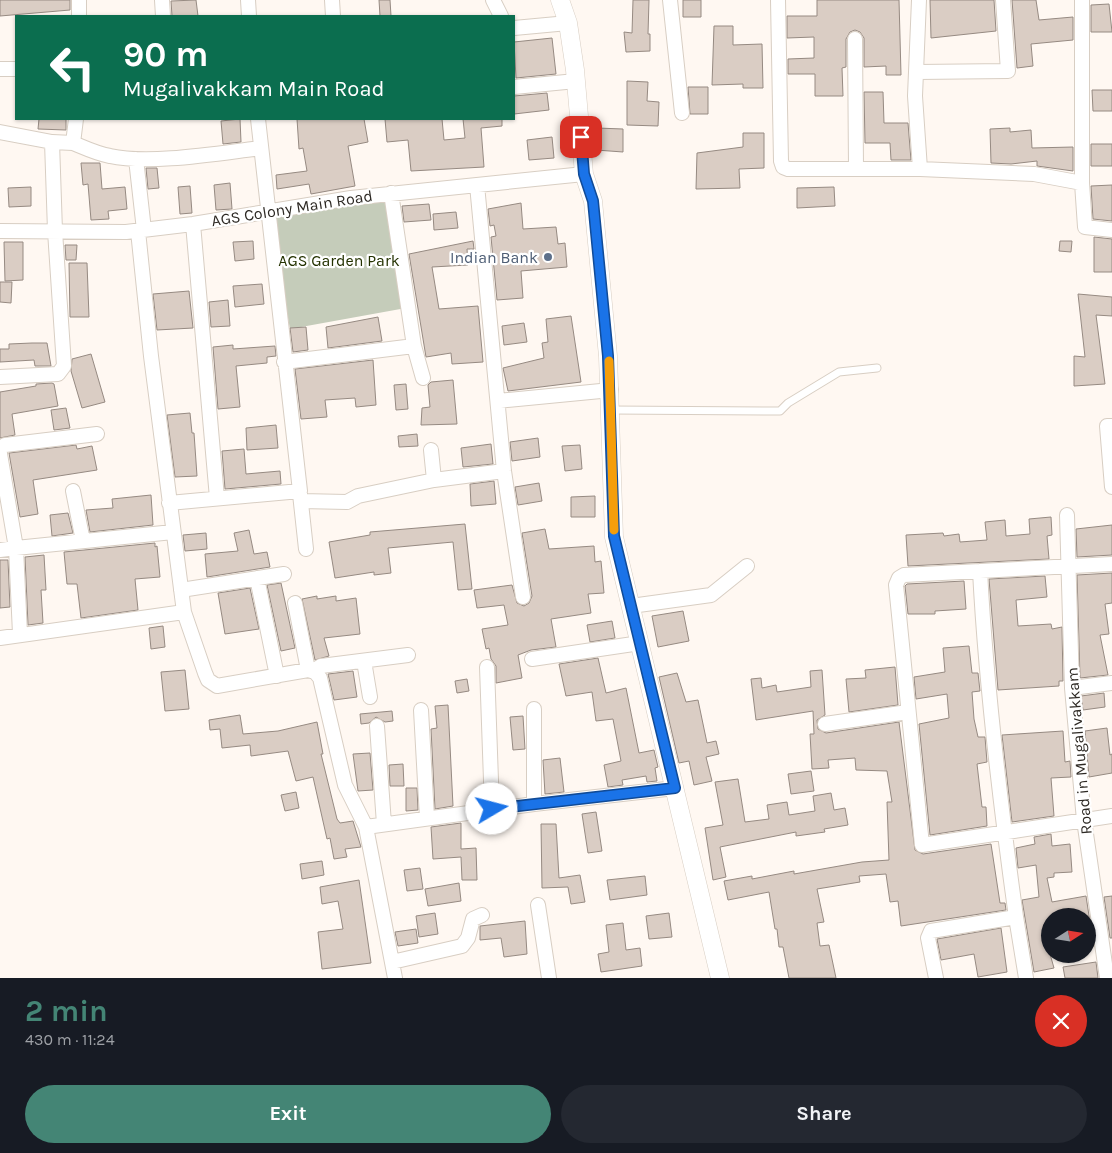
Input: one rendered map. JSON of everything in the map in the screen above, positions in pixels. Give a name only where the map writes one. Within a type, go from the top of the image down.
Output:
[{"type":"street","points":[[79,0],[79,15]]},
{"type":"street","points":[[162,0],[163,15]]},
{"type":"street","points":[[248,0],[249,15]]},
{"type":"street","points":[[332,0],[333,15]]},
{"type":"street","points":[[493,0],[500,15]]},
{"type":"street","points":[[560,0],[568,23],[576,81],[584,174],[593,201],[610,390],[614,536],[720,978]]},
{"type":"street","points":[[670,0],[682,113]]},
{"type":"street","points":[[778,0],[782,165],[788,170],[920,169],[1034,174],[1082,183]]},
{"type":"street","points":[[919,0],[915,96],[920,169]]},
{"type":"street","points":[[917,72],[1008,71],[1003,0]]},
{"type":"street","points":[[1082,0],[1082,183],[1085,226],[1112,230]]},
{"type":"street","points":[[515,28],[568,23]]},
{"type":"street","points":[[855,39],[856,168]]},
{"type":"street","points":[[0,69],[15,68]]},
{"type":"street","points":[[515,86],[576,81]]},
{"type":"street","points":[[73,144],[76,120]]},
{"type":"street","points":[[258,120],[306,549]]},
{"type":"street","points":[[0,132],[73,144],[110,156],[136,159],[191,156],[261,148]]},
{"type":"street","points":[[0,377],[58,374],[63,370],[63,331],[55,231],[52,142]]},
{"type":"street","points":[[136,159],[141,230],[169,503],[184,612],[205,673],[212,683],[224,686],[310,671],[321,666],[408,655]]},
{"type":"street","name":"AGS Colony Main Road","points":[[0,231],[141,230],[193,224],[391,193],[501,184],[584,174]]},
{"type":"street","points":[[477,185],[504,471],[523,597]]},
{"type":"street","points":[[391,193],[414,346],[423,378]]},
{"type":"street","points":[[193,224],[217,498]]},
{"type":"street","points":[[284,362],[414,346]]},
{"type":"street","points":[[498,401],[610,390]]},
{"type":"street","points":[[1112,426],[1107,426],[1112,487]]},
{"type":"street","points":[[0,449],[5,444],[97,434]]},
{"type":"street","points":[[431,450],[434,480]]},
{"type":"street","points":[[0,454],[16,548],[20,634]]},
{"type":"street","points":[[169,503],[217,498],[300,496],[347,502],[358,496],[434,480],[504,471]]},
{"type":"street","points":[[73,491],[83,541]]},
{"type":"street","name":"Road in Mugalivakkam","points":[[1067,515],[1072,688],[1084,820],[1107,978]]},
{"type":"street","points":[[0,550],[173,532]]},
{"type":"street","points":[[1112,564],[904,575],[897,581],[922,844],[1112,816]]},
{"type":"street","points":[[631,606],[711,595],[747,566]]},
{"type":"street","points":[[980,571],[983,625],[1004,833],[1026,978]]},
{"type":"street","points":[[181,590],[284,574]]},
{"type":"street","points":[[258,578],[277,676]]},
{"type":"street","points":[[295,603],[310,671],[320,678],[345,785],[366,827],[395,978]]},
{"type":"street","points":[[0,638],[184,612]]},
{"type":"street","points":[[532,659],[640,643]]},
{"type":"street","points":[[364,661],[370,697]]},
{"type":"street","points":[[487,667],[492,809]]},
{"type":"street","points":[[1072,688],[1112,683]]},
{"type":"street","points":[[534,709],[534,804]]},
{"type":"street","points":[[421,710],[427,818]]},
{"type":"street","points":[[825,724],[908,712]]},
{"type":"street","points":[[377,726],[384,824]]},
{"type":"street","points":[[366,827],[492,809],[675,788]]},
{"type":"street","points":[[538,905],[549,978]]},
{"type":"street","points":[[392,962],[462,946],[468,938],[473,919],[482,915]]},
{"type":"street","points":[[936,978],[928,938],[931,931],[1016,917]]},
{"type":"lane","points":[[611,410],[780,411],[839,372],[877,368]]},
{"type":"green space","name":"AGS Garden Park","points":[[390,194],[406,308],[290,329],[269,212]]},
{"type":"building","points":[[0,0],[70,0],[70,10],[0,16]]},
{"type":"building","points":[[196,0],[198,15],[172,15],[171,1]]},
{"type":"building","points":[[379,0],[390,0],[391,15],[380,15]]},
{"type":"building","points":[[633,0],[649,0],[648,34],[650,34],[650,51],[626,52],[624,32],[632,33]]},
{"type":"building","points":[[683,0],[701,0],[701,17],[683,17]]},
{"type":"building","points":[[817,0],[899,0],[901,75],[886,75],[886,66],[864,67],[864,38],[860,32],[855,30],[850,32],[846,39],[846,67],[842,68],[843,96],[815,96],[815,74],[788,74],[788,59],[814,58],[814,37],[787,38],[787,16],[817,16]]},
{"type":"building","points":[[930,0],[994,0],[996,31],[931,38]]},
{"type":"building","points":[[1012,0],[1036,0],[1039,20],[1073,17],[1073,40],[1031,44],[1033,66],[1017,68]]},
{"type":"building","points":[[1109,4],[1112,32],[1091,32],[1091,5]]},
{"type":"building","points":[[714,26],[733,26],[733,45],[762,44],[763,88],[743,88],[743,84],[712,85]]},
{"type":"building","points":[[552,38],[556,74],[516,78],[515,42]]},
{"type":"building","points":[[627,81],[648,82],[647,101],[659,102],[658,126],[627,125]]},
{"type":"building","points":[[688,87],[708,87],[708,114],[690,114]]},
{"type":"building","points":[[1092,90],[1112,90],[1112,111],[1093,111]]},
{"type":"building","points":[[864,92],[883,92],[884,123],[908,123],[911,160],[891,160],[890,143],[865,143]]},
{"type":"building","points":[[547,93],[549,110],[515,114],[515,96]]},
{"type":"building","points":[[39,120],[66,120],[66,130],[38,129]]},
{"type":"building","points":[[240,120],[241,142],[223,144],[221,121]]},
{"type":"building","points":[[297,120],[364,120],[368,142],[348,146],[355,186],[311,194],[309,184],[277,189],[276,175],[307,171],[303,148],[299,149]]},
{"type":"building","points":[[385,120],[442,120],[444,140],[465,138],[463,120],[502,120],[502,126],[481,128],[484,167],[411,171],[408,140],[387,142]]},
{"type":"building","points":[[597,128],[623,129],[623,152],[596,150]]},
{"type":"building","points":[[1010,128],[1010,132],[1031,130],[1032,148],[1073,147],[1073,171],[1037,166],[1037,161],[1011,164],[991,163],[990,129]]},
{"type":"building","points":[[743,133],[764,133],[764,168],[739,169],[740,188],[696,189],[697,153],[743,147]]},
{"type":"building","points":[[552,137],[554,158],[529,160],[527,140]]},
{"type":"building","points":[[1091,144],[1112,144],[1112,166],[1091,166]]},
{"type":"building","points":[[81,163],[100,163],[102,189],[125,187],[127,209],[108,211],[109,219],[91,220],[88,184],[83,185]]},
{"type":"building","points":[[146,168],[157,168],[159,188],[148,189]]},
{"type":"building","points":[[230,183],[232,209],[216,210],[214,185]]},
{"type":"building","points":[[1112,185],[1112,221],[1093,219],[1091,186]]},
{"type":"building","points":[[190,186],[192,213],[180,214],[178,187]]},
{"type":"building","points":[[31,187],[31,206],[9,207],[8,188]]},
{"type":"building","points":[[834,187],[835,206],[797,208],[797,188]]},
{"type":"building","points":[[521,203],[523,229],[556,227],[558,244],[565,243],[567,267],[521,271],[523,298],[497,300],[491,237],[496,236],[494,225],[490,226],[488,209]]},
{"type":"building","points":[[429,204],[431,220],[404,222],[402,206]]},
{"type":"building","points":[[456,212],[458,228],[434,230],[433,214]]},
{"type":"building","points":[[1094,237],[1112,239],[1112,272],[1094,272]]},
{"type":"building","points":[[253,241],[254,259],[235,261],[233,242]]},
{"type":"building","points":[[473,241],[474,249],[467,249],[468,265],[432,267],[439,309],[478,306],[483,362],[452,364],[451,353],[426,357],[409,254]]},
{"type":"building","points":[[1060,241],[1072,241],[1071,252],[1059,251]]},
{"type":"building","points":[[4,242],[23,242],[23,280],[5,281]]},
{"type":"building","points":[[65,245],[77,245],[76,260],[66,260]]},
{"type":"building","points":[[69,263],[87,263],[89,317],[70,317]]},
{"type":"building","points":[[0,282],[12,282],[11,303],[0,302]]},
{"type":"building","points":[[262,284],[264,304],[235,307],[233,286]]},
{"type":"building","points":[[189,291],[193,328],[157,330],[153,294]]},
{"type":"building","points":[[1078,294],[1112,297],[1112,316],[1096,315],[1105,384],[1074,386],[1074,356],[1085,357]]},
{"type":"building","points":[[228,300],[230,326],[211,327],[209,302]]},
{"type":"building","points":[[571,316],[581,382],[508,391],[503,368],[544,358],[542,343],[548,342],[546,319]]},
{"type":"building","points":[[378,317],[382,341],[328,348],[326,327]]},
{"type":"building","points":[[524,323],[527,342],[504,345],[502,326]]},
{"type":"building","points":[[306,327],[308,350],[293,352],[290,328]]},
{"type":"building","points":[[47,343],[51,366],[35,366],[34,360],[0,362],[0,349],[9,349],[9,344]]},
{"type":"building","points":[[233,345],[233,349],[275,346],[276,356],[267,357],[267,363],[236,366],[240,407],[218,409],[213,347]]},
{"type":"building","points":[[91,354],[105,402],[82,408],[71,371],[72,359]]},
{"type":"building","points":[[373,360],[376,405],[356,407],[355,398],[325,400],[327,417],[301,419],[295,369]]},
{"type":"building","points":[[453,380],[457,424],[421,425],[422,408],[430,407],[428,385],[431,382]]},
{"type":"building","points":[[36,384],[54,384],[58,406],[12,414],[15,435],[0,438],[0,392],[36,386]]},
{"type":"building","points":[[406,384],[408,409],[396,410],[394,385]]},
{"type":"building","points":[[66,408],[70,428],[54,430],[51,410]]},
{"type":"building","points":[[190,413],[192,433],[194,433],[197,476],[175,477],[167,415]]},
{"type":"building","points":[[276,425],[278,448],[247,450],[246,428]]},
{"type":"building","points":[[417,434],[418,446],[399,447],[398,436]]},
{"type":"building","points":[[538,438],[540,457],[512,461],[510,442]]},
{"type":"building","points":[[491,444],[493,464],[463,467],[461,448]]},
{"type":"building","points":[[76,445],[77,449],[92,446],[97,470],[33,480],[38,514],[20,517],[9,453]]},
{"type":"building","points":[[580,445],[582,469],[565,471],[562,446]]},
{"type":"building","points":[[244,449],[246,474],[280,471],[281,484],[225,489],[222,451]]},
{"type":"building","points":[[494,481],[496,504],[471,506],[470,484]]},
{"type":"building","points":[[539,483],[542,501],[518,505],[515,487]]},
{"type":"building","points":[[151,495],[153,525],[90,532],[86,510],[113,508],[112,499]]},
{"type":"building","points":[[595,496],[595,517],[571,517],[571,497]]},
{"type":"building","points":[[68,513],[73,533],[52,536],[50,515]]},
{"type":"building","points":[[1051,517],[1052,535],[1047,536],[1049,559],[908,566],[906,535],[943,533],[944,536],[959,534],[960,542],[987,540],[985,522],[1005,520],[1006,536],[1030,534],[1029,519]]},
{"type":"building","points":[[465,524],[472,589],[458,590],[453,542],[388,548],[391,573],[374,575],[374,572],[335,578],[329,542],[370,535],[370,532]]},
{"type":"building","points":[[1112,525],[1112,555],[1077,557],[1076,529]]},
{"type":"building","points":[[545,529],[549,549],[594,546],[595,562],[601,561],[604,593],[588,594],[591,613],[551,619],[556,647],[531,650],[518,655],[522,678],[496,683],[496,666],[491,659],[489,648],[486,649],[482,629],[508,625],[504,605],[477,608],[474,590],[512,585],[517,603],[524,606],[529,603],[532,596],[522,533]]},
{"type":"building","points":[[249,530],[254,554],[267,552],[270,567],[207,577],[205,554],[238,551],[234,533]]},
{"type":"building","points":[[206,533],[207,549],[185,551],[183,535]]},
{"type":"building","points":[[155,543],[155,547],[157,546],[160,577],[135,579],[138,610],[81,618],[77,584],[67,584],[64,552]]},
{"type":"building","points":[[44,555],[46,590],[41,590],[43,623],[28,625],[25,557]]},
{"type":"building","points":[[0,560],[8,560],[10,607],[0,608]]},
{"type":"building","points":[[1112,573],[1112,603],[1105,604],[1109,634],[1100,635],[1108,675],[1080,678],[1077,575]]},
{"type":"building","points":[[1045,576],[1047,597],[1016,600],[1018,626],[1051,624],[1052,629],[1062,627],[1063,681],[1059,681],[1059,686],[998,690],[989,579]]},
{"type":"building","points":[[964,581],[966,609],[935,611],[935,614],[908,614],[905,586],[907,584]]},
{"type":"building","points":[[281,583],[295,648],[281,651],[267,585]]},
{"type":"building","points":[[250,588],[259,629],[225,634],[218,593]]},
{"type":"building","points":[[317,596],[317,599],[336,596],[336,601],[356,598],[360,634],[324,638],[329,656],[315,660],[302,599]]},
{"type":"building","points":[[683,611],[689,641],[658,647],[652,616]]},
{"type":"building","points":[[612,621],[615,638],[590,642],[587,625]]},
{"type":"building","points":[[163,626],[165,647],[151,649],[149,628]]},
{"type":"building","points":[[969,646],[972,673],[978,673],[980,691],[972,692],[974,719],[978,737],[985,737],[987,762],[977,764],[982,807],[986,807],[987,826],[930,835],[919,724],[949,718],[947,694],[916,699],[914,677],[945,672],[943,648]]},
{"type":"building","points":[[598,658],[606,693],[626,688],[639,753],[654,750],[658,767],[655,768],[657,781],[647,782],[646,776],[622,780],[623,785],[608,787],[604,765],[621,761],[613,719],[596,721],[592,692],[566,696],[559,664]]},
{"type":"building","points":[[895,667],[898,705],[849,712],[846,679],[866,678],[865,670]]},
{"type":"building","points":[[185,670],[189,709],[165,711],[161,672]]},
{"type":"building","points":[[822,670],[825,715],[817,720],[818,729],[826,733],[899,722],[915,850],[923,854],[991,844],[1000,903],[1005,903],[1006,910],[901,926],[898,901],[890,902],[886,874],[859,876],[860,882],[817,889],[824,922],[817,923],[820,946],[829,945],[836,978],[789,978],[783,947],[779,947],[769,892],[728,900],[724,881],[752,876],[752,879],[794,871],[794,874],[862,862],[889,860],[887,802],[892,802],[887,771],[856,770],[855,758],[828,760],[829,768],[812,769],[810,734],[814,734],[813,711],[756,720],[751,679],[761,678],[762,688],[776,685],[777,692],[811,687],[810,671]]},
{"type":"building","points":[[353,671],[357,697],[334,700],[328,674]]},
{"type":"building","points":[[677,673],[686,702],[698,700],[707,743],[716,741],[719,754],[706,757],[712,781],[694,785],[689,761],[679,763],[659,677]]},
{"type":"building","points":[[467,679],[469,691],[457,693],[455,681]]},
{"type":"building","points":[[1104,693],[1105,707],[1083,710],[1081,696]]},
{"type":"building","points":[[448,705],[453,806],[435,809],[431,729],[437,728],[435,706]]},
{"type":"building","points":[[392,711],[393,721],[385,722],[376,717],[369,723],[361,724],[360,714]]},
{"type":"building","points":[[240,715],[243,734],[278,731],[317,722],[323,754],[321,754],[337,819],[340,823],[353,821],[361,847],[345,849],[347,857],[334,859],[330,838],[327,839],[313,777],[296,781],[288,751],[251,756],[250,745],[222,748],[220,729],[210,730],[209,720]]},
{"type":"building","points":[[523,716],[525,749],[513,750],[510,717]]},
{"type":"building","points":[[1107,728],[1110,755],[1112,754],[1112,773],[1089,777],[1085,731]]},
{"type":"building","points":[[1063,731],[1065,762],[1070,761],[1071,777],[1051,778],[1054,816],[1012,822],[1002,735]]},
{"type":"building","points":[[370,753],[373,790],[358,791],[353,754]]},
{"type":"building","points":[[560,758],[564,792],[545,794],[543,760]]},
{"type":"building","points":[[403,764],[404,786],[390,786],[389,765]]},
{"type":"building","points":[[811,771],[814,791],[791,794],[788,774]]},
{"type":"building","points":[[738,779],[745,822],[769,819],[767,805],[787,802],[789,815],[815,811],[813,796],[831,793],[834,810],[845,808],[848,825],[824,829],[825,832],[796,836],[796,832],[720,847],[726,877],[713,880],[705,828],[723,825],[715,782]]},
{"type":"building","points":[[406,788],[417,788],[418,810],[406,811]]},
{"type":"building","points":[[296,792],[299,808],[285,811],[281,795]]},
{"type":"building","points":[[596,812],[602,851],[588,853],[582,814]]},
{"type":"building","points":[[461,823],[461,849],[476,848],[477,880],[462,880],[461,857],[433,859],[431,827]]},
{"type":"building","points":[[541,824],[556,824],[559,878],[580,875],[585,902],[571,904],[568,887],[542,888]]},
{"type":"building","points":[[1051,834],[1052,846],[1070,844],[1072,872],[1054,873],[1054,877],[1047,878],[1052,902],[1086,896],[1088,908],[1041,908],[1041,963],[1053,963],[1054,968],[1034,972],[1022,900],[1039,897],[1036,865],[1018,868],[1016,848],[1035,844],[1034,837]]},
{"type":"building","points":[[322,861],[324,875],[302,879],[300,864]]},
{"type":"building","points":[[420,868],[423,889],[407,891],[404,870]]},
{"type":"building","points":[[645,876],[647,895],[610,900],[607,880]]},
{"type":"building","points":[[359,880],[371,963],[322,969],[318,932],[343,929],[338,901],[322,904],[320,887]]},
{"type":"building","points":[[459,883],[461,901],[428,906],[425,889]]},
{"type":"building","points":[[1112,896],[1112,938],[1110,938],[1104,897]]},
{"type":"building","points":[[435,913],[438,934],[419,937],[416,916]]},
{"type":"building","points":[[669,913],[672,937],[649,939],[646,916]]},
{"type":"building","points":[[525,921],[527,954],[504,957],[501,938],[480,940],[480,926]]},
{"type":"building","points":[[623,923],[626,950],[640,948],[642,966],[601,972],[598,954],[609,952],[606,925]]},
{"type":"building","points":[[1001,928],[1007,972],[978,977],[974,954],[941,960],[937,939]]},
{"type":"building","points":[[416,929],[418,943],[398,946],[395,932]]},
{"type":"building","points":[[1096,962],[1098,978],[1065,978],[1063,967]]},
{"type":"slow traffic","points":[[609,361],[614,530]]},
{"type":"place","name":"Indian Bank","points":[[548,257]]},
{"type":"route","points":[[492,809],[675,788],[614,536],[608,356],[593,201],[584,174],[581,137]]}]
